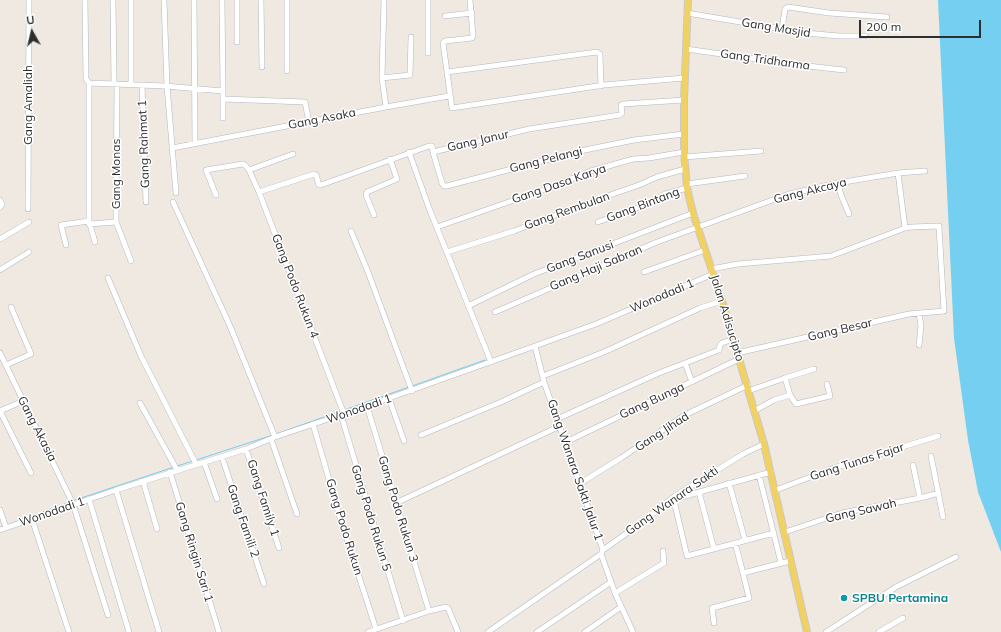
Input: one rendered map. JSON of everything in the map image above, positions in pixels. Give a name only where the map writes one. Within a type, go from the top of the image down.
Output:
[{"type":"main road","name":"Jalan Adisucipto","points":[[688,0],[684,78],[684,154],[687,186],[693,213],[722,301],[764,444],[776,490],[790,561],[807,632]]},
{"type":"street","name":"Gang Amaliah","points":[[28,209],[29,0]]},
{"type":"street","points":[[85,0],[86,79],[89,83],[89,223],[95,242]]},
{"type":"street","name":"Gang Monas","points":[[113,0],[116,222],[131,261]]},
{"type":"street","points":[[131,0],[131,85]]},
{"type":"street","points":[[164,0],[167,86],[176,193]]},
{"type":"street","points":[[194,0],[195,144]]},
{"type":"street","points":[[222,0],[223,118]]},
{"type":"street","points":[[237,0],[237,42]]},
{"type":"street","points":[[261,0],[262,67]]},
{"type":"street","points":[[287,0],[287,72]]},
{"type":"street","points":[[384,0],[382,78],[386,107]]},
{"type":"street","points":[[428,0],[428,53]]},
{"type":"street","points":[[470,0],[474,34],[472,38],[444,42],[449,96],[451,107],[453,108],[602,86],[684,78]]},
{"type":"street","points":[[782,29],[785,9],[788,7],[829,13],[887,17]]},
{"type":"street","points":[[445,16],[472,13]]},
{"type":"street","name":"Gang Masjid","points":[[687,13],[826,35],[865,36]]},
{"type":"street","points":[[382,78],[410,75],[411,37]]},
{"type":"street","name":"Gang Tridharma","points":[[686,49],[844,70]]},
{"type":"street","points":[[447,72],[598,52],[600,54],[602,86]]},
{"type":"street","points":[[89,83],[167,86],[223,91]]},
{"type":"street","name":"Gang Rahmat 1","points":[[142,85],[146,202]]},
{"type":"street","name":"Gang Asaka","points":[[172,148],[449,96]]},
{"type":"street","points":[[223,99],[305,102],[309,122]]},
{"type":"street","name":"Gang Janur","points":[[259,192],[314,174],[316,175],[319,185],[321,185],[429,146],[432,146],[433,152],[529,129],[620,114],[622,113],[621,105],[624,104],[684,100]]},
{"type":"street","name":"Gang Pelangi","points":[[433,152],[442,183],[444,186],[447,186],[580,151],[634,140],[684,134]]},
{"type":"street","name":"Gang Dasa Karya","points":[[437,227],[543,190],[591,171],[633,159],[684,154],[761,151]]},
{"type":"street","points":[[409,152],[491,362]]},
{"type":"street","points":[[216,195],[207,170],[243,164],[249,170],[293,154]]},
{"type":"street","points":[[374,215],[366,195],[368,192],[397,179],[390,159]]},
{"type":"street","name":"Gang Rembulan","points":[[448,252],[514,231],[657,177],[685,169]]},
{"type":"street","name":"Gang Podo Rukun 4","points":[[249,170],[259,192],[343,414]]},
{"type":"street","name":"Gang Akcaya","points":[[698,228],[789,194],[838,183],[898,173],[925,171]]},
{"type":"street","points":[[898,173],[905,228]]},
{"type":"street","name":"Gang Bintang","points":[[598,222],[650,203],[665,194],[687,186],[745,176]]},
{"type":"street","points":[[838,183],[849,214]]},
{"type":"street","points":[[0,200],[2,205],[0,207]]},
{"type":"street","points":[[173,202],[230,326],[271,426],[298,514]]},
{"type":"street","name":"Gang Sanusi","points":[[468,306],[539,272],[693,213]]},
{"type":"street","points":[[0,239],[29,222]]},
{"type":"street","points":[[66,245],[62,225],[116,222]]},
{"type":"street","name":"Wonodadi 1","points":[[0,530],[6,526],[32,519],[170,472],[176,468],[204,462],[246,449],[491,362],[596,324],[712,272],[738,264],[831,256],[905,228],[939,226],[944,311]]},
{"type":"street","name":"Gang Haji Sabran","points":[[495,312],[657,242],[698,228]]},
{"type":"street","points":[[351,231],[412,390]]},
{"type":"street","points":[[644,272],[705,250]]},
{"type":"street","points":[[0,270],[29,252]]},
{"type":"street","points":[[108,278],[141,356],[196,464]]},
{"type":"street","points":[[421,435],[514,396],[544,379],[700,308],[722,301]]},
{"type":"street","points":[[6,365],[31,353],[11,307]]},
{"type":"street","name":"Gang Besar","points":[[738,356],[919,313],[944,311]]},
{"type":"street","points":[[919,313],[921,326],[919,345]]},
{"type":"street","points":[[557,419],[685,363],[719,350],[722,343],[733,339]]},
{"type":"street","name":"Gang Wanara Sakti Jalur 1","points":[[488,632],[602,552],[557,419],[535,346]]},
{"type":"street","name":"Gang Akasia","points":[[0,353],[74,504],[108,615]]},
{"type":"street","name":"Gang Bunga","points":[[566,442],[692,382],[738,356]]},
{"type":"street","points":[[685,363],[692,382]]},
{"type":"street","name":"Gang Jihad","points":[[579,484],[685,415],[748,388],[814,369]]},
{"type":"street","points":[[785,378],[790,395],[796,404],[830,396],[827,384]]},
{"type":"street","points":[[754,411],[774,400],[790,395]]},
{"type":"street","points":[[389,398],[404,441]]},
{"type":"street","points":[[23,401],[0,411],[31,473]]},
{"type":"street","points":[[140,403],[176,468]]},
{"type":"street","name":"Gang Podo Rukun 3","points":[[367,406],[430,611]]},
{"type":"street","name":"Gang Podo Rukun 5","points":[[343,414],[403,621]]},
{"type":"street","name":"Gang Podo Rukun","points":[[313,424],[341,521],[376,629]]},
{"type":"street","points":[[396,503],[560,426]]},
{"type":"street","name":"Gang Tunas Fajar","points":[[776,490],[834,468],[938,436]]},
{"type":"street","name":"Gang Wanara Sakti","points":[[602,552],[675,496],[743,454],[764,444]]},
{"type":"street","name":"Gang Family 1","points":[[246,449],[279,548]]},
{"type":"street","points":[[931,456],[943,517]]},
{"type":"street","name":"Gang Famili 2","points":[[222,457],[264,584]]},
{"type":"street","points":[[204,462],[216,499]]},
{"type":"street","points":[[913,465],[920,498]]},
{"type":"street","name":"Gang Ringin Sari 1","points":[[170,472],[219,632]]},
{"type":"street","points":[[771,472],[676,499],[675,502],[686,555],[774,533]]},
{"type":"street","points":[[759,476],[781,563]]},
{"type":"street","points":[[143,481],[157,529]]},
{"type":"street","points":[[729,483],[745,540]]},
{"type":"street","points":[[116,490],[159,632]]},
{"type":"street","points":[[699,492],[714,549]]},
{"type":"street","name":"Gang Sawah","points":[[785,532],[842,513],[939,493]]},
{"type":"street","points":[[89,499],[129,632]]},
{"type":"street","points":[[0,510],[6,526]]},
{"type":"street","points":[[32,519],[69,632]]},
{"type":"street","points":[[714,623],[712,608],[748,599],[749,597],[735,543]]},
{"type":"street","points":[[615,593],[664,563],[663,551]]},
{"type":"street","points":[[602,552],[615,593],[632,632]]},
{"type":"street","points":[[826,632],[896,587],[956,557]]},
{"type":"street","points":[[743,572],[790,561]]},
{"type":"street","points":[[538,632],[611,582]]},
{"type":"street","points":[[585,632],[621,607]]},
{"type":"street","points":[[368,632],[442,608],[448,608],[458,632]]},
{"type":"street","points":[[879,632],[903,618]]},
{"type":"water","points":[[938,0],[1001,0],[1001,552],[978,492],[968,440],[954,338]]},
{"type":"waterway","points":[[412,386],[485,360]]},
{"type":"waterway","points":[[344,410],[409,387]]},
{"type":"waterway","points":[[276,434],[341,411]]},
{"type":"waterway","points":[[196,460],[273,435]]},
{"type":"waterway","points":[[177,466],[193,461]]},
{"type":"waterway","points":[[75,500],[174,467]]},
{"type":"waterway","points":[[7,525],[70,502]]},
{"type":"place","name":"SPBU Pertamina","points":[[844,598]]}]
